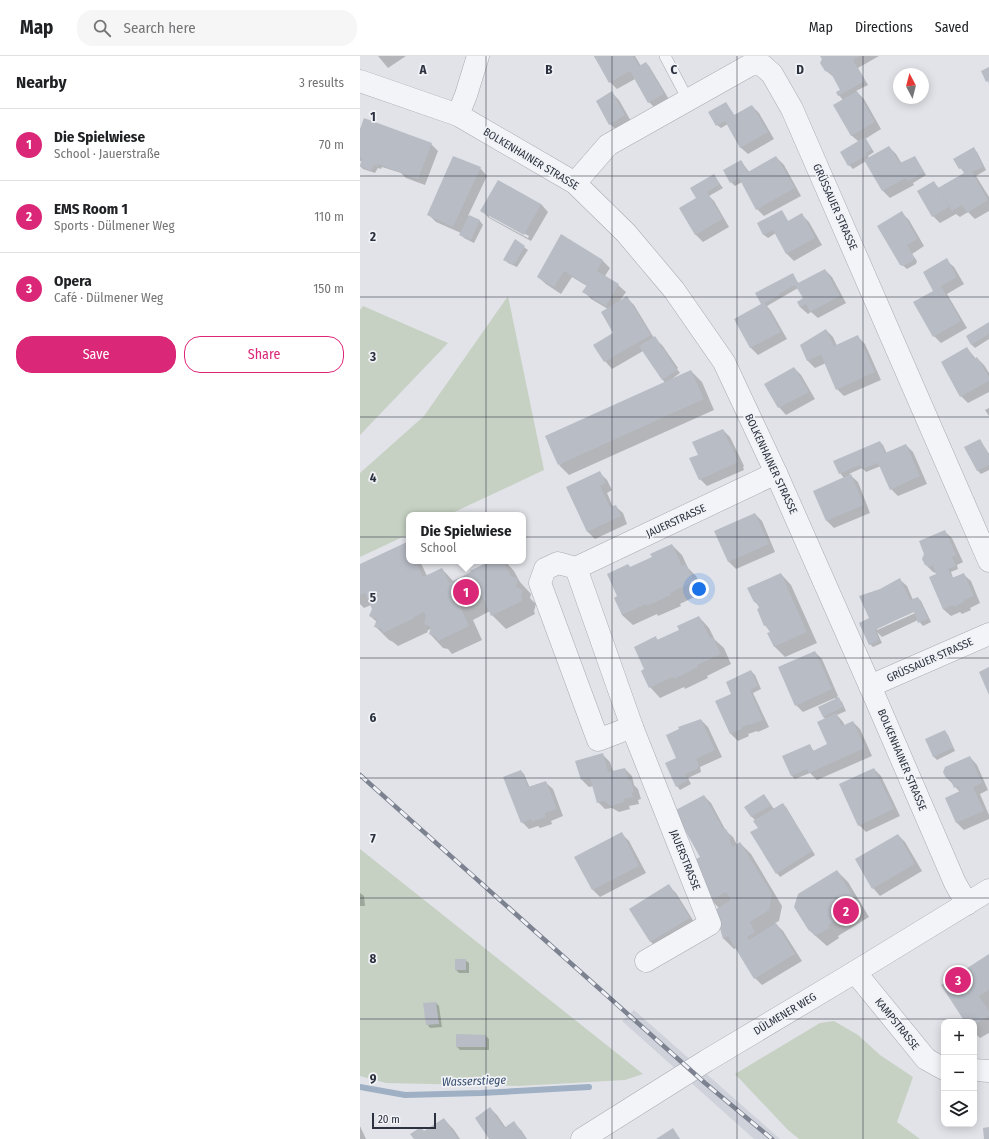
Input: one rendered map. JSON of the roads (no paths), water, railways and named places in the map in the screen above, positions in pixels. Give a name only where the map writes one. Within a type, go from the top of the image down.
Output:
[{"type":"street","points":[[458,115],[478,56]]},
{"type":"street","name":"GRÜSSAUER STRASSE","points":[[575,183],[608,145],[752,64],[762,65],[772,74],[792,109],[989,561]]},
{"type":"street","name":"BOLKENHAINER STRASSE","points":[[360,81],[458,115],[575,183],[626,233],[674,290],[724,362],[776,473],[955,883],[967,904]]},
{"type":"street","name":"JAUERSTRASSE","points":[[646,961],[710,924],[632,727],[576,568],[776,473]]},
{"type":"street","points":[[576,568],[558,563],[545,569],[540,583],[598,740],[632,727]]},
{"type":"street","name":"GRÜSSAUER STRASSE","points":[[870,686],[989,634]]},
{"type":"street","name":"DÜLMENER WEG","points":[[582,1139],[706,1061],[989,890]]},
{"type":"street","name":"KAMPSTRASSE","points":[[855,972],[926,1059],[941,1068]]},
{"type":"street","points":[[977,1070],[989,1071]]},
{"type":"lane","points":[[665,56],[688,100]]},
{"type":"waterway","name":"Wasserstiege","points":[[360,1087],[405,1095],[481,1093],[589,1087]]},
{"type":"railway","points":[[360,775],[705,1083],[772,1139]]},
{"type":"place","name":"Die Spielwiese","points":[[466,592]]},
{"type":"place","name":"EMS Room 1","points":[[846,911]]},
{"type":"place","name":"Opera","points":[[958,980]]}]
